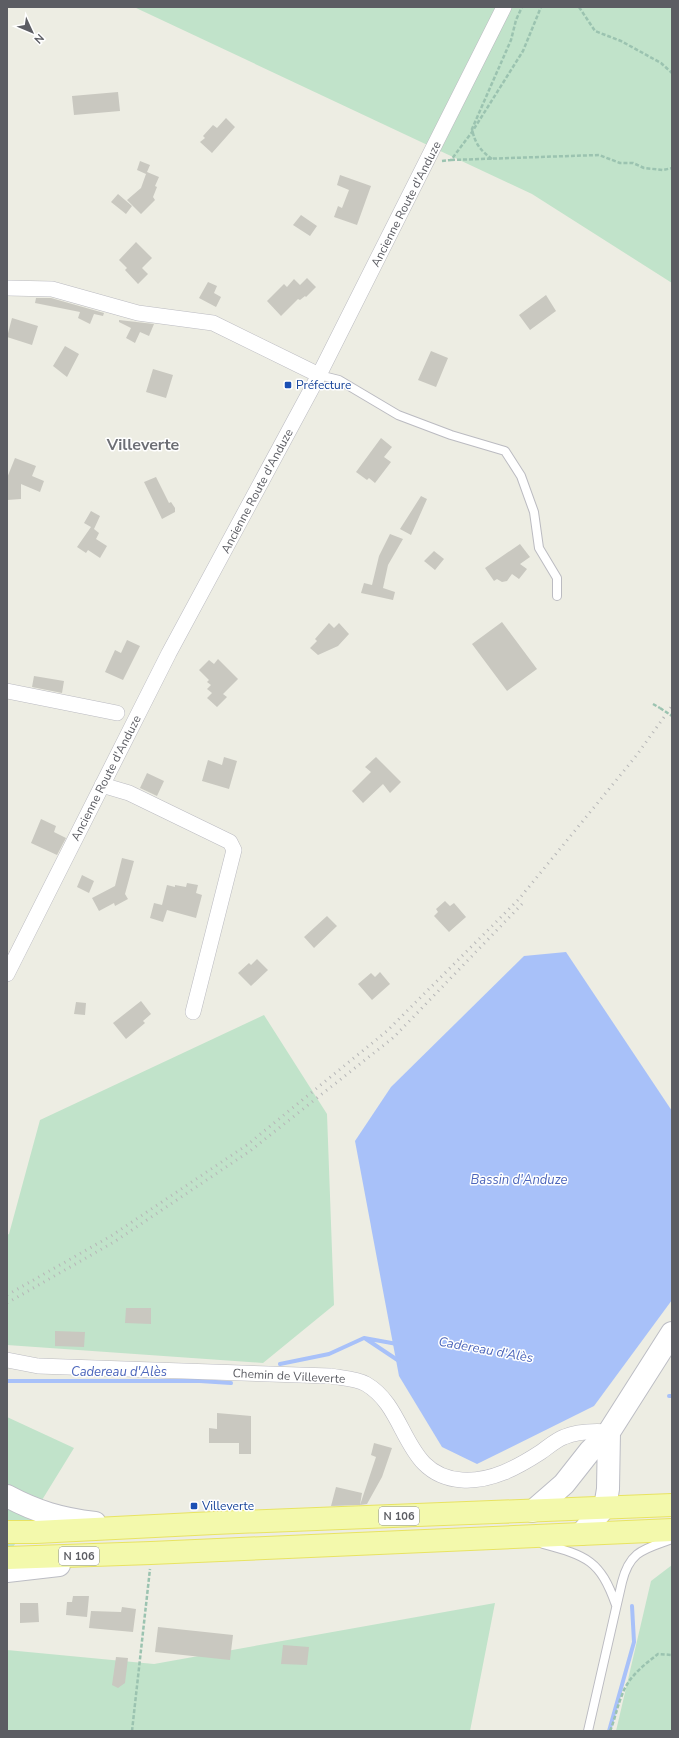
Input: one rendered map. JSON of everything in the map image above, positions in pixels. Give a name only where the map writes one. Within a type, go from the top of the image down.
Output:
[{"type":"main road","points":[[533,1511],[564,1484],[590,1451],[609,1432],[672,1333]]},
{"type":"main road","points":[[581,1534],[605,1507],[608,1489],[609,1432]]},
{"type":"main road","points":[[7,1496],[42,1512],[65,1519],[126,1527]]},
{"type":"main road","name":"N 106","points":[[7,1532],[36,1532],[605,1507],[672,1506]]},
{"type":"main road","name":"N 106","points":[[7,1558],[519,1538],[672,1530]]},
{"type":"main road","points":[[7,1570],[151,1553]]},
{"type":"street","name":"Ancienne Route d'Anduze","points":[[7,974],[169,653],[319,375],[504,7]]},
{"type":"street","points":[[7,288],[52,289],[138,313],[213,323],[319,375]]},
{"type":"street","points":[[7,691],[116,713]]},
{"type":"street","points":[[102,785],[129,793],[230,842],[234,850],[193,1012]]},
{"type":"street","name":"Chemin de Villeverte","points":[[7,1360],[38,1366],[330,1376],[364,1383],[381,1397],[390,1408],[412,1450],[428,1468],[439,1474],[463,1480],[477,1479],[503,1473],[524,1463],[564,1437],[584,1431],[609,1432]]},
{"type":"lane","points":[[319,375],[339,380],[398,415],[451,435],[505,451],[521,476],[532,505],[539,548],[557,578],[557,596]]},
{"type":"lane","points":[[519,1538],[568,1551],[588,1560],[604,1576],[616,1606]]},
{"type":"lane","points":[[588,1731],[624,1572],[631,1559],[643,1550],[672,1539]]},
{"type":"path","points":[[492,159],[482,152],[476,144],[472,131],[479,110],[511,40],[516,20],[522,7]]},
{"type":"path","points":[[451,160],[472,131],[524,51],[541,7]]},
{"type":"path","points":[[579,7],[595,31],[621,41],[661,63],[672,73]]},
{"type":"path","points":[[427,161],[599,155],[620,163],[633,163],[644,168],[664,170],[672,168]]},
{"type":"path","points":[[653,704],[672,716]]},
{"type":"path","points":[[132,1731],[151,1553]]},
{"type":"path","points":[[610,1731],[622,1694],[637,1670],[658,1654],[672,1655]]},
{"type":"green space","points":[[134,7],[672,7],[672,283],[532,194]]},
{"type":"green space","points":[[264,1015],[327,1114],[334,1305],[263,1363],[7,1345],[7,1235],[9,1234],[40,1120]]},
{"type":"green space","points":[[7,1417],[74,1448],[7,1557]]},
{"type":"green space","points":[[672,1565],[672,1731],[616,1731],[651,1581]]},
{"type":"green space","points":[[495,1603],[470,1731],[7,1731],[7,1650],[154,1664]]},
{"type":"water","name":"Bassin d'Anduze","points":[[566,952],[672,1111],[672,1300],[594,1406],[477,1464],[442,1447],[399,1376],[355,1141],[391,1087],[524,956]]},
{"type":"building","points":[[118,92],[120,111],[74,115],[72,96]]},
{"type":"building","points":[[226,118],[235,127],[212,153],[200,142],[205,138],[203,136],[213,125],[217,128]]},
{"type":"building","points":[[140,161],[150,165],[147,172],[159,177],[155,186],[157,187],[153,197],[155,200],[141,214],[127,200],[141,188],[146,174],[137,170]]},
{"type":"building","points":[[340,175],[371,186],[357,225],[334,217],[338,206],[342,208],[349,190],[337,185]]},
{"type":"building","points":[[118,194],[132,206],[126,214],[111,202]]},
{"type":"building","points":[[301,215],[317,226],[310,236],[293,225]]},
{"type":"building","points":[[136,242],[152,258],[142,268],[148,274],[138,284],[125,270],[127,268],[119,260]]},
{"type":"building","points":[[307,278],[316,287],[306,297],[305,296],[300,300],[298,299],[281,316],[267,301],[284,284],[287,287],[294,279],[300,285]]},
{"type":"building","points":[[208,282],[217,286],[214,293],[221,297],[216,307],[199,298]]},
{"type":"building","points":[[546,295],[556,311],[530,330],[519,315]]},
{"type":"building","points":[[36,298],[51,298],[104,313],[103,316],[94,314],[90,324],[78,318],[80,312],[35,303]]},
{"type":"building","points":[[12,318],[38,326],[32,345],[7,337]]},
{"type":"building","points":[[119,320],[154,324],[149,336],[140,332],[135,343],[126,338],[131,328],[119,322]]},
{"type":"building","points":[[65,346],[79,354],[67,377],[53,366]]},
{"type":"building","points":[[431,351],[448,358],[436,387],[418,380]]},
{"type":"building","points":[[153,369],[173,375],[166,398],[146,392]]},
{"type":"building","points":[[381,438],[392,447],[384,457],[391,462],[375,483],[369,478],[367,480],[356,472]]},
{"type":"building","points":[[15,458],[36,466],[32,476],[44,481],[40,492],[21,484],[21,499],[7,500],[7,478]]},
{"type":"building","points":[[156,477],[169,503],[171,502],[175,508],[175,512],[162,519],[144,482]]},
{"type":"building","points":[[421,496],[427,499],[411,535],[400,529]]},
{"type":"building","points":[[91,511],[100,516],[94,529],[99,533],[96,539],[107,546],[100,558],[88,550],[86,553],[77,547],[91,527],[84,523]]},
{"type":"building","points":[[390,534],[403,539],[388,565],[383,588],[395,592],[393,600],[361,593],[364,583],[372,585],[379,556]]},
{"type":"building","points":[[520,544],[530,557],[520,564],[527,569],[519,579],[512,574],[507,581],[502,582],[497,579],[494,581],[485,568]]},
{"type":"building","points":[[434,551],[444,559],[435,570],[424,561]]},
{"type":"building","points":[[502,622],[537,669],[507,691],[472,644]]},
{"type":"building","points":[[329,623],[334,628],[339,623],[349,634],[338,646],[318,655],[310,648],[317,641],[315,639]]},
{"type":"building","points":[[127,640],[140,646],[123,680],[105,672],[115,650],[121,653]]},
{"type":"building","points":[[218,659],[238,679],[223,694],[227,697],[217,707],[207,698],[212,693],[207,689],[211,685],[207,682],[209,680],[199,670],[209,660],[214,664]]},
{"type":"building","points":[[34,676],[64,681],[62,693],[32,687]]},
{"type":"building","points":[[224,757],[237,761],[229,789],[202,781],[208,760],[222,765]]},
{"type":"building","points":[[376,757],[401,782],[390,793],[383,784],[363,803],[352,791],[371,772],[365,767]]},
{"type":"building","points":[[147,773],[164,781],[157,796],[140,788]]},
{"type":"building","points":[[41,819],[56,826],[54,832],[66,838],[57,855],[31,843]]},
{"type":"building","points":[[122,858],[134,861],[125,894],[128,899],[115,906],[114,903],[99,911],[92,898],[115,886]]},
{"type":"building","points":[[82,875],[94,881],[89,893],[77,887]]},
{"type":"building","points":[[187,883],[198,885],[196,893],[202,895],[196,918],[167,910],[163,922],[150,918],[154,903],[162,905],[167,885],[186,887]]},
{"type":"building","points":[[445,901],[450,906],[454,903],[466,917],[449,932],[434,916],[438,912],[436,909]]},
{"type":"building","points":[[327,916],[337,926],[314,948],[304,937]]},
{"type":"building","points":[[257,959],[268,970],[251,986],[238,973],[249,963],[251,965]]},
{"type":"building","points":[[380,972],[390,984],[372,1000],[358,984],[371,973],[375,977]]},
{"type":"building","points":[[141,1001],[151,1014],[143,1021],[145,1023],[126,1039],[113,1023]]},
{"type":"building","points":[[76,1002],[86,1003],[85,1015],[74,1014]]},
{"type":"building","points":[[126,1308],[151,1308],[151,1324],[125,1323]]},
{"type":"building","points":[[55,1331],[85,1332],[84,1347],[55,1346]]},
{"type":"building","points":[[217,1413],[251,1416],[251,1454],[239,1454],[239,1443],[209,1443],[209,1428],[217,1429]]},
{"type":"building","points":[[374,1443],[392,1448],[382,1477],[367,1504],[360,1505],[376,1457],[371,1455]]},
{"type":"building","points":[[336,1487],[362,1493],[360,1505],[331,1506]]},
{"type":"building","points":[[73,1596],[89,1596],[87,1617],[66,1615],[67,1602],[72,1602]]},
{"type":"building","points":[[20,1603],[38,1603],[39,1622],[20,1623]]},
{"type":"building","points":[[122,1607],[136,1609],[133,1632],[89,1628],[91,1611],[121,1612]]},
{"type":"building","points":[[158,1627],[233,1635],[230,1660],[155,1652]]},
{"type":"building","points":[[283,1645],[309,1647],[307,1665],[281,1664]]},
{"type":"building","points":[[116,1657],[128,1658],[125,1683],[118,1688],[112,1685]]},
{"type":"waterway","name":"Cadereau d'Alès","points":[[280,1364],[329,1354],[364,1338],[397,1344]]},
{"type":"waterway","name":"Cadereau d'Alès","points":[[366,1339],[399,1361]]},
{"type":"waterway","name":"Cadereau d'Alès","points":[[7,1381],[200,1381],[231,1383]]},
{"type":"waterway","name":"Cadereau d'Alès","points":[[609,1731],[634,1642],[632,1606]]},
{"type":"railway","points":[[7,1295],[111,1236],[247,1145],[387,1031],[519,899],[636,756],[672,706]]},
{"type":"railway","points":[[7,1303],[114,1242],[250,1151],[394,1037],[523,903]]},
{"type":"place","name":"Préfecture","points":[[288,385]]},
{"type":"place","name":"Villeverte","points":[[194,1506]]},
{"type":"district","name":"Villeverte","points":[[143,444]]}]
